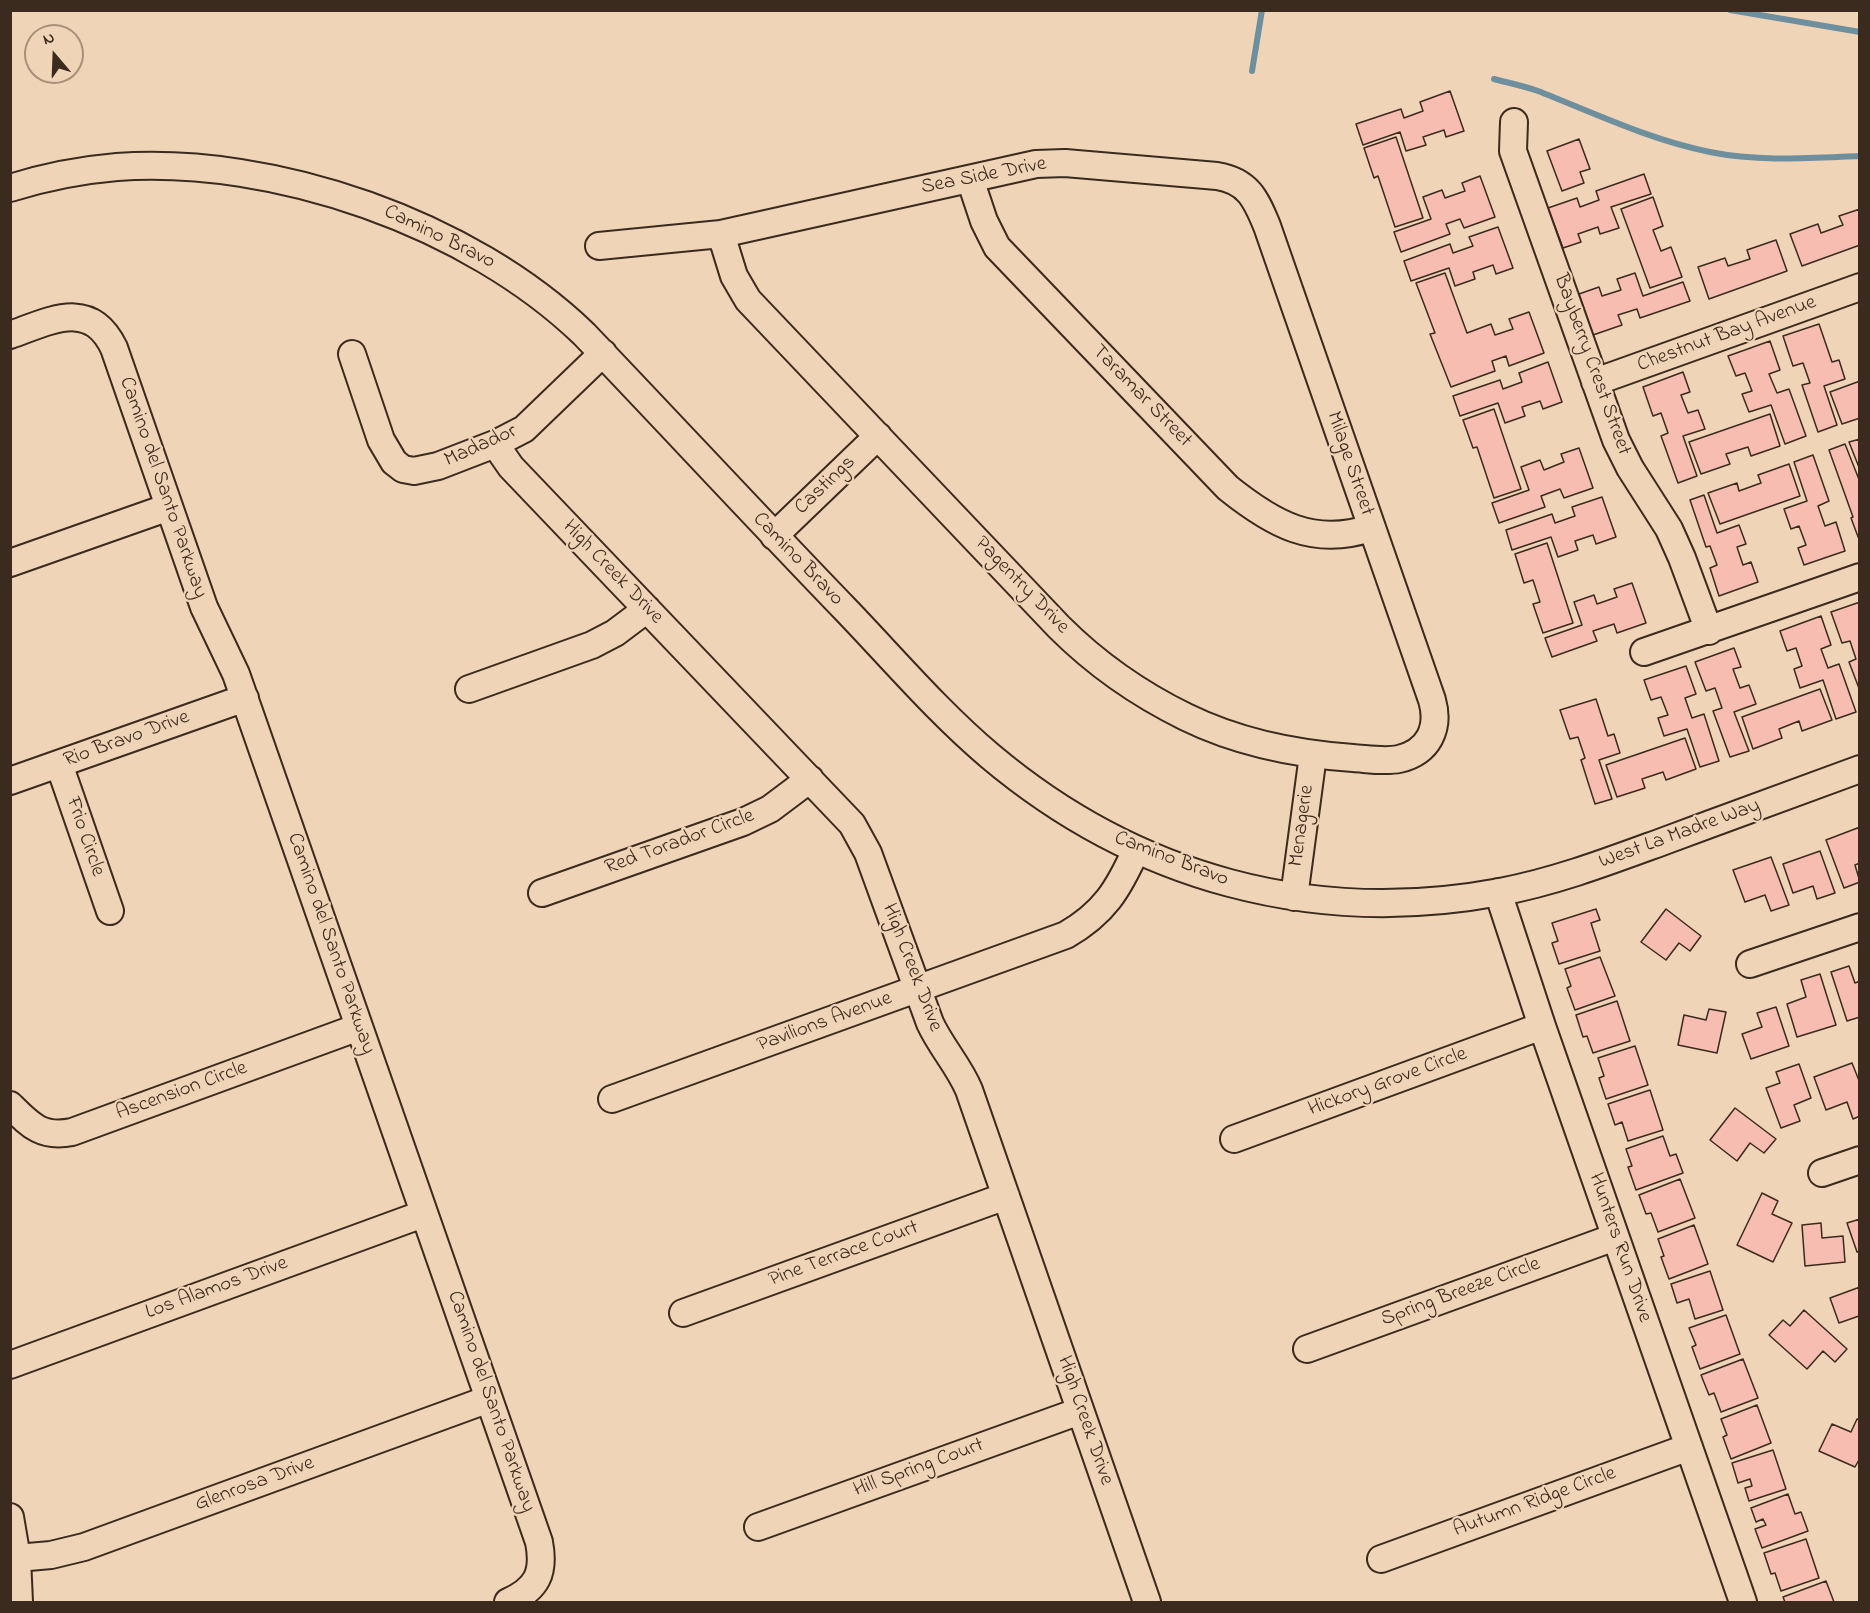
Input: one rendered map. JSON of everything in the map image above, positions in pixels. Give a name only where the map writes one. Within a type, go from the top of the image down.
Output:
[{"type":"street","name":"Bayberry Crest Street","points":[[1514,122],[1513,151],[1616,440],[1630,468],[1670,529],[1709,631]]},
{"type":"street","name":"Sea Side Drive","points":[[599,246],[722,234],[1036,164],[1065,163],[1226,178],[1248,189]]},
{"type":"street","name":"Camino Bravo","points":[[10,188],[42,178],[118,167],[178,167],[259,177],[341,196],[399,217],[466,248],[508,273],[556,308],[603,353],[774,536],[987,754],[1086,825],[1136,850],[1223,881],[1294,897],[1383,903],[1442,900],[1498,892]]},
{"type":"street","name":"Taramar Street","points":[[970,179],[984,221],[997,247],[1228,488],[1276,521],[1308,533],[1338,536],[1371,528]]},
{"type":"street","name":"Milage Street","points":[[1248,189],[1267,226],[1435,711],[1433,732],[1428,741]]},
{"type":"street","name":"Pagentry Drive","points":[[722,234],[734,276],[748,300],[1072,639],[1116,675],[1169,709],[1207,726],[1250,741],[1312,755],[1400,759],[1420,749],[1428,741]]},
{"type":"street","name":"Chestnut Bay Avenue","points":[[1595,382],[1860,287]]},
{"type":"street","name":"Camino del Santo Parkway","points":[[10,335],[62,318],[82,317],[90,320],[104,332],[114,348],[204,607],[228,657],[244,698],[539,1542],[542,1561],[538,1578],[525,1593],[508,1602]]},
{"type":"street","name":"Madador","points":[[352,354],[381,440],[394,462],[403,469],[414,471],[438,466],[495,444],[524,429],[603,353]]},
{"type":"street","name":"Castings","points":[[774,536],[878,436]]},
{"type":"street","name":"High Creek Drive","points":[[495,444],[511,467],[852,824],[868,853],[935,1035],[957,1066],[966,1084],[1147,1602]]},
{"type":"street","points":[[10,563],[169,507]]},
{"type":"street","points":[[1644,652],[1860,577]]},
{"type":"street","points":[[469,689],[592,645],[615,633],[647,609]]},
{"type":"street","name":"Rio Bravo Drive","points":[[10,781],[244,698]]},
{"type":"street","name":"Menagerie","points":[[1294,897],[1312,755]]},
{"type":"street","name":"Frio Circle","points":[[59,764],[110,911]]},
{"type":"street","name":"West La Madre Way","points":[[1498,892],[1550,880],[1594,866],[1860,769]]},
{"type":"street","name":"Red Torador Circle","points":[[542,893],[743,822],[770,809],[810,779]]},
{"type":"street","name":"Pavilions Avenue","points":[[612,1099],[1051,942],[1092,918],[1114,894],[1136,850]]},
{"type":"street","name":"Hunters Run Drive","points":[[1498,892],[1542,1026],[1743,1602]]},
{"type":"street","points":[[1750,964],[1860,927]]},
{"type":"street","name":"Hickory Grove Circle","points":[[1234,1139],[1542,1026]]},
{"type":"street","name":"Ascension Circle","points":[[10,1105],[30,1125],[40,1131],[50,1134],[72,1132],[359,1027]]},
{"type":"street","points":[[1822,1173],[1860,1160]]},
{"type":"street","name":"Pine Terrace Court","points":[[683,1313],[1006,1196]]},
{"type":"street","name":"Los Alamos Drive","points":[[10,1365],[423,1214]]},
{"type":"street","name":"Spring Breeze Circle","points":[[1307,1349],[1615,1237]]},
{"type":"street","name":"Glenrosa Drive","points":[[17,1558],[51,1555],[84,1547],[489,1399]]},
{"type":"street","name":"Hill Spring Court","points":[[758,1527],[1080,1411]]},
{"type":"street","name":"Autumn Ridge Circle","points":[[1381,1559],[1689,1447]]},
{"type":"street","points":[[10,1518],[17,1558],[19,1602]]},
{"type":"building","points":[[1450,91],[1464,131],[1446,137],[1444,130],[1423,137],[1426,145],[1406,151],[1400,132],[1363,145],[1356,124],[1401,109],[1404,118],[1423,111],[1420,102]]},
{"type":"building","points":[[1396,137],[1423,218],[1395,227],[1378,176],[1374,178],[1364,148]]},
{"type":"building","points":[[1579,139],[1590,169],[1580,172],[1584,183],[1562,191],[1547,151]]},
{"type":"building","points":[[1644,174],[1651,194],[1611,207],[1619,228],[1600,234],[1598,227],[1578,234],[1581,242],[1563,248],[1548,208],[1577,198],[1580,207],[1599,200],[1596,191]]},
{"type":"building","points":[[1480,176],[1495,217],[1464,228],[1460,219],[1446,224],[1450,234],[1401,252],[1394,232],[1431,219],[1423,197],[1442,190],[1445,198],[1465,191],[1462,183]]},
{"type":"building","points":[[1653,197],[1663,226],[1653,230],[1661,251],[1671,247],[1682,277],[1650,288],[1621,209]]},
{"type":"building","points":[[1860,209],[1860,245],[1802,266],[1790,234],[1818,224],[1821,233],[1843,225],[1839,216]]},
{"type":"building","points":[[1498,227],[1513,268],[1496,274],[1493,265],[1473,272],[1475,279],[1455,286],[1449,268],[1411,281],[1404,261],[1450,244],[1453,253],[1473,246],[1469,237]]},
{"type":"building","points":[[1776,240],[1787,271],[1709,299],[1698,267],[1725,258],[1728,266],[1750,259],[1747,250]]},
{"type":"building","points":[[1445,273],[1467,333],[1491,324],[1495,335],[1513,329],[1509,319],[1529,312],[1544,353],[1509,366],[1506,356],[1492,361],[1495,371],[1451,387],[1430,334],[1435,333],[1416,283]]},
{"type":"building","points":[[1635,273],[1643,296],[1683,282],[1690,301],[1640,318],[1637,309],[1618,315],[1622,325],[1593,335],[1579,294],[1599,287],[1602,296],[1621,290],[1617,279]]},
{"type":"building","points":[[1819,324],[1832,362],[1839,360],[1845,379],[1824,386],[1837,425],[1818,432],[1802,385],[1810,383],[1803,363],[1793,366],[1783,336]]},
{"type":"building","points":[[1770,341],[1780,370],[1769,374],[1777,393],[1789,389],[1806,436],[1785,444],[1771,405],[1749,412],[1742,394],[1752,391],[1745,373],[1736,376],[1728,356]]},
{"type":"building","points":[[1548,362],[1562,402],[1543,409],[1540,401],[1522,407],[1525,416],[1505,423],[1498,403],[1460,416],[1453,396],[1500,380],[1503,389],[1522,382],[1519,373]]},
{"type":"building","points":[[1683,372],[1690,392],[1681,395],[1688,413],[1698,410],[1705,429],[1683,436],[1697,476],[1678,483],[1661,436],[1668,433],[1661,413],[1653,416],[1643,387]]},
{"type":"building","points":[[1860,381],[1860,418],[1842,424],[1830,392]]},
{"type":"building","points":[[1494,409],[1521,489],[1494,498],[1477,447],[1473,448],[1463,420]]},
{"type":"building","points":[[1770,414],[1780,446],[1751,456],[1748,447],[1726,454],[1730,464],[1701,474],[1689,442]]},
{"type":"building","points":[[1860,439],[1860,470],[1849,442]]},
{"type":"building","points":[[1845,444],[1860,482],[1860,542],[1829,450]]},
{"type":"building","points":[[1579,448],[1593,488],[1564,498],[1560,489],[1541,496],[1545,507],[1499,523],[1492,503],[1529,490],[1521,467],[1540,460],[1544,470],[1564,462],[1561,454]]},
{"type":"building","points":[[1813,455],[1829,501],[1818,506],[1825,526],[1836,522],[1845,551],[1804,565],[1798,548],[1806,545],[1799,526],[1791,529],[1784,509],[1807,501],[1794,462]]},
{"type":"building","points":[[1789,464],[1800,496],[1720,524],[1708,493],[1737,483],[1739,491],[1761,483],[1758,475]]},
{"type":"building","points":[[1704,495],[1717,533],[1739,525],[1746,544],[1737,547],[1743,565],[1751,562],[1758,582],[1719,596],[1710,568],[1717,565],[1710,546],[1706,547],[1690,500]]},
{"type":"building","points":[[1602,497],[1616,537],[1596,544],[1593,535],[1575,541],[1578,550],[1558,557],[1551,537],[1512,550],[1506,530],[1552,514],[1555,523],[1575,516],[1572,507]]},
{"type":"building","points":[[1547,543],[1573,623],[1543,633],[1533,604],[1540,602],[1533,580],[1524,583],[1515,554]]},
{"type":"building","points":[[1632,583],[1646,623],[1617,633],[1614,624],[1593,631],[1597,641],[1552,657],[1545,638],[1582,625],[1574,602],[1594,595],[1597,604],[1617,597],[1614,589]]},
{"type":"building","points":[[1860,602],[1860,691],[1849,662],[1856,659],[1850,641],[1842,643],[1831,612]]},
{"type":"building","points":[[1821,616],[1831,645],[1821,649],[1828,668],[1839,664],[1856,712],[1836,719],[1823,680],[1800,688],[1794,669],[1802,666],[1796,648],[1787,651],[1780,631]]},
{"type":"building","points":[[1734,648],[1741,667],[1733,669],[1740,688],[1749,685],[1756,704],[1734,712],[1749,751],[1730,757],[1713,711],[1722,708],[1715,688],[1706,691],[1695,662]]},
{"type":"building","points":[[1686,666],[1696,694],[1685,698],[1692,718],[1704,714],[1719,761],[1700,767],[1687,729],[1664,736],[1658,718],[1668,715],[1661,697],[1651,700],[1644,680]]},
{"type":"building","points":[[1820,689],[1832,720],[1802,731],[1799,721],[1779,729],[1782,738],[1753,749],[1742,717]]},
{"type":"building","points":[[1596,699],[1608,736],[1614,734],[1620,753],[1599,760],[1612,799],[1595,804],[1581,760],[1585,758],[1578,737],[1570,739],[1560,710]]},
{"type":"building","points":[[1685,738],[1696,769],[1666,780],[1663,772],[1642,779],[1645,788],[1617,797],[1606,765]]},
{"type":"building","points":[[1860,827],[1860,863],[1855,865],[1860,882],[1844,888],[1826,840]]},
{"type":"building","points":[[1820,851],[1835,893],[1817,899],[1813,886],[1793,893],[1783,864]]},
{"type":"building","points":[[1771,857],[1789,905],[1771,911],[1765,895],[1745,902],[1733,870]]},
{"type":"building","points":[[1596,909],[1600,920],[1591,923],[1600,951],[1559,964],[1552,943],[1558,941],[1552,923]]},
{"type":"building","points":[[1666,909],[1701,936],[1690,951],[1679,943],[1666,960],[1641,942]]},
{"type":"building","points":[[1600,957],[1615,996],[1575,1010],[1567,988],[1571,986],[1565,969]]},
{"type":"building","points":[[1849,966],[1855,983],[1860,981],[1860,1017],[1847,1021],[1831,972]]},
{"type":"building","points":[[1820,974],[1836,1025],[1797,1037],[1787,1004],[1806,997],[1801,980]]},
{"type":"building","points":[[1617,1001],[1630,1041],[1593,1053],[1587,1036],[1583,1037],[1576,1015]]},
{"type":"building","points":[[1776,1007],[1789,1046],[1751,1059],[1742,1034],[1762,1027],[1757,1013]]},
{"type":"building","points":[[1709,1009],[1726,1012],[1717,1053],[1678,1045],[1684,1015],[1706,1020]]},
{"type":"building","points":[[1635,1046],[1648,1085],[1606,1099],[1599,1078],[1604,1076],[1598,1058]]},
{"type":"building","points":[[1852,1063],[1860,1083],[1860,1116],[1853,1119],[1847,1102],[1826,1110],[1814,1077]]},
{"type":"building","points":[[1799,1064],[1811,1098],[1794,1105],[1800,1121],[1781,1128],[1766,1088],[1780,1083],[1776,1072]]},
{"type":"building","points":[[1650,1090],[1663,1130],[1628,1141],[1622,1122],[1615,1125],[1608,1104]]},
{"type":"building","points":[[1735,1108],[1776,1139],[1764,1153],[1750,1143],[1737,1161],[1710,1140]]},
{"type":"building","points":[[1663,1136],[1670,1156],[1676,1154],[1683,1173],[1636,1190],[1628,1167],[1632,1166],[1626,1149]]},
{"type":"building","points":[[1680,1179],[1695,1218],[1658,1232],[1651,1213],[1646,1214],[1639,1195]]},
{"type":"building","points":[[1762,1193],[1778,1201],[1772,1214],[1792,1223],[1773,1262],[1737,1245]]},
{"type":"building","points":[[1860,1219],[1860,1251],[1857,1252],[1847,1223]]},
{"type":"building","points":[[1821,1223],[1822,1238],[1843,1236],[1845,1262],[1805,1266],[1802,1225]]},
{"type":"building","points":[[1694,1225],[1708,1264],[1669,1279],[1661,1257],[1664,1256],[1658,1239]]},
{"type":"building","points":[[1710,1271],[1723,1310],[1695,1319],[1689,1299],[1677,1303],[1671,1284]]},
{"type":"building","points":[[1860,1287],[1860,1318],[1859,1316],[1839,1323],[1830,1298]]},
{"type":"building","points":[[1804,1310],[1847,1349],[1835,1362],[1823,1351],[1807,1369],[1769,1335],[1783,1320],[1790,1326]]},
{"type":"building","points":[[1726,1315],[1740,1354],[1700,1369],[1692,1347],[1696,1345],[1689,1328]]},
{"type":"building","points":[[1743,1359],[1758,1398],[1721,1412],[1714,1393],[1709,1395],[1701,1375]]},
{"type":"building","points":[[1757,1405],[1771,1443],[1731,1459],[1723,1437],[1727,1435],[1721,1419]]},
{"type":"building","points":[[1857,1419],[1860,1420],[1860,1458],[1855,1467],[1819,1451],[1832,1424],[1851,1432]]},
{"type":"building","points":[[1773,1450],[1786,1489],[1749,1501],[1745,1488],[1752,1486],[1750,1479],[1738,1483],[1732,1463]]},
{"type":"building","points":[[1788,1494],[1795,1514],[1801,1512],[1808,1531],[1762,1548],[1755,1529],[1766,1525],[1763,1519],[1756,1522],[1751,1508]]},
{"type":"building","points":[[1806,1539],[1819,1578],[1781,1591],[1775,1573],[1771,1574],[1764,1553]]},
{"type":"building","points":[[1826,1581],[1834,1602],[1785,1602],[1783,1597]]},
{"type":"waterway","points":[[1252,71],[1262,10]]},
{"type":"waterway","points":[[1730,10],[1860,32]]},
{"type":"waterway","points":[[1494,79],[1538,91],[1644,133],[1710,152],[1766,158],[1860,156]]}]
